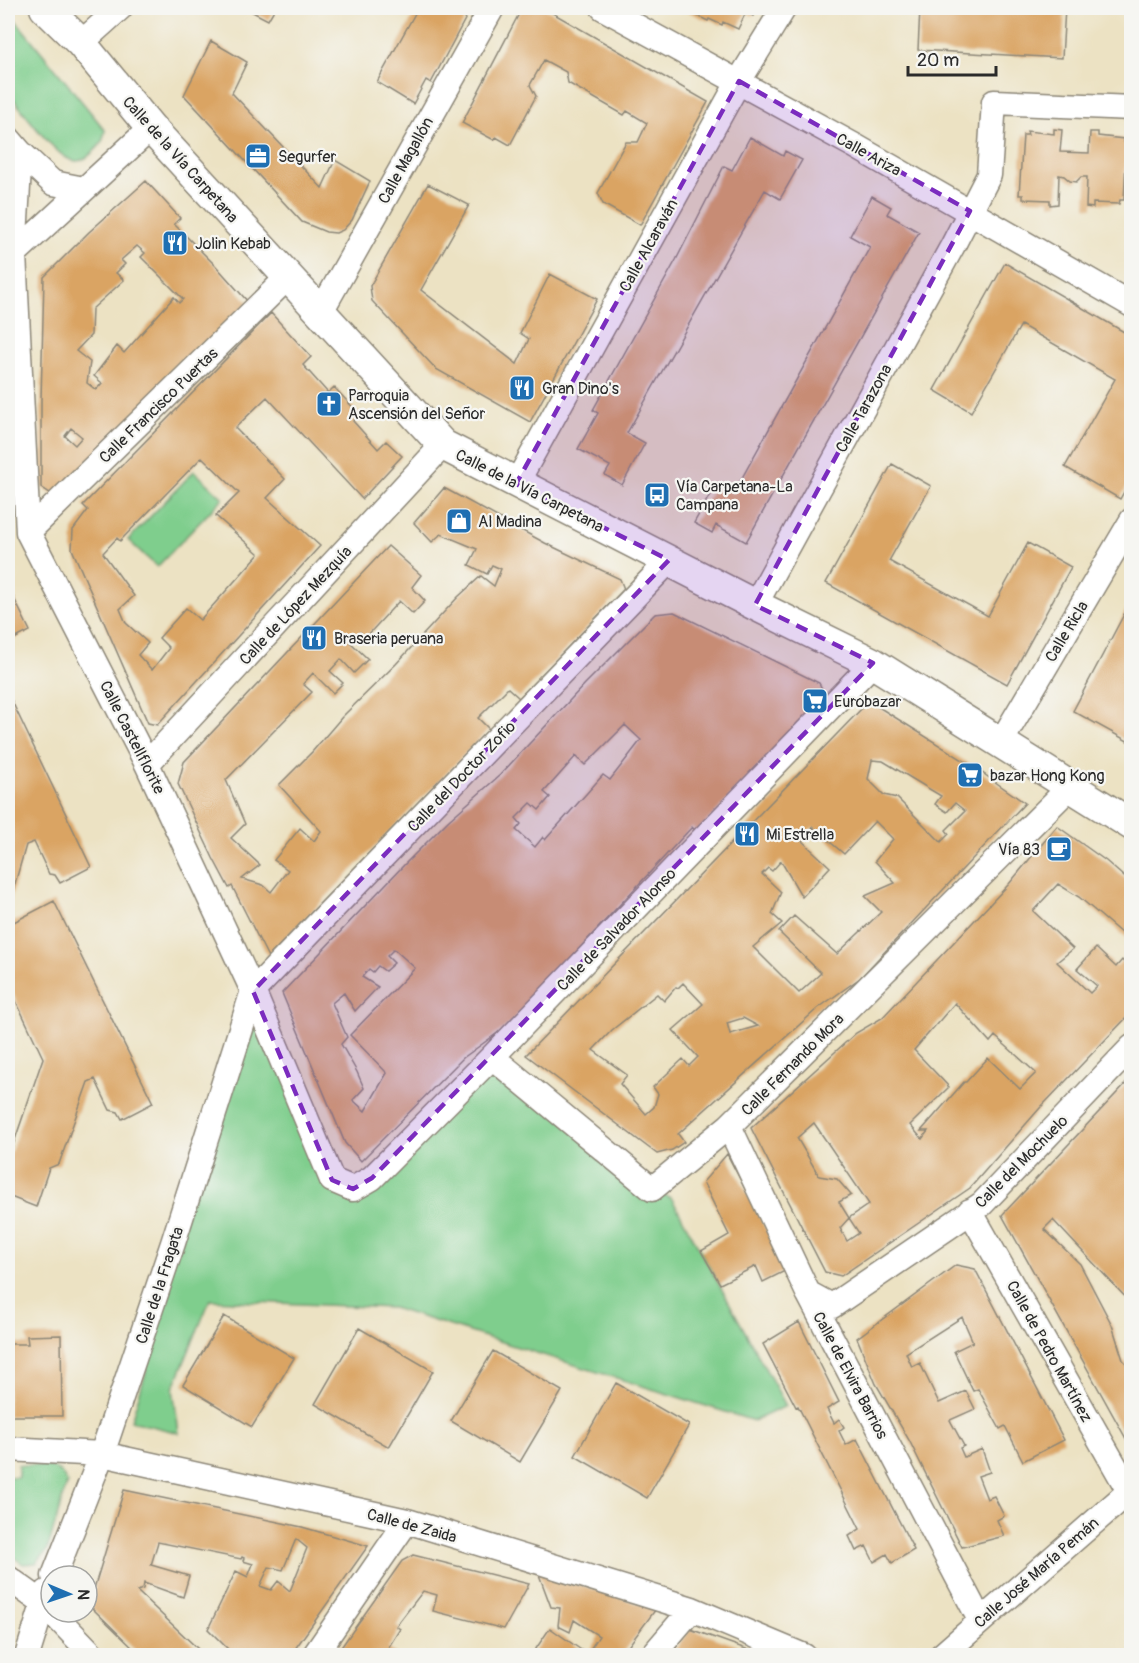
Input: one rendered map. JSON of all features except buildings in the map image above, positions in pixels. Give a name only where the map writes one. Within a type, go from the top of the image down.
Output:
[{"type":"street","name":"Calle de la Vía Carpetana","points":[[45,8],[81,43],[151,128],[443,445],[873,663],[1131,825]]},
{"type":"street","points":[[81,43],[120,8]]},
{"type":"street","name":"Calle Magallón","points":[[320,313],[492,8]]},
{"type":"street","name":"Calle Ariza","points":[[603,8],[739,81],[1131,305]]},
{"type":"street","name":"Calle Alcaraván","points":[[516,484],[739,81],[784,8]]},
{"type":"street","name":"Calle Tarazona","points":[[755,605],[989,175],[994,102],[1131,108]]},
{"type":"street","points":[[14,254],[151,128]]},
{"type":"street","name":"Calle Castellflorite","points":[[14,145],[53,183],[84,189]]},
{"type":"street","name":"Calle Castellflorite","points":[[14,145],[14,254],[28,532],[147,764],[253,991],[332,1180],[353,1189]]},
{"type":"street","name":"Calle Francisco Puertas","points":[[28,532],[287,278]]},
{"type":"street","name":"Calle de López Mezquía","points":[[147,764],[443,445]]},
{"type":"street","name":"Calle Ricla","points":[[1001,742],[1131,520]]},
{"type":"street","name":"Calle del Doctor Zofio","points":[[253,991],[669,561]]},
{"type":"street","name":"Calle de Salvador Alonso","points":[[353,1189],[372,1178],[492,1057],[873,663]]},
{"type":"street","name":"Calle Fernando Mora","points":[[492,1057],[652,1188],[729,1126],[1071,786]]},
{"type":"street","name":"Calle de la Fragata","points":[[59,1564],[102,1454],[173,1243],[253,991]]},
{"type":"street","name":"Calle del Mochuelo","points":[[808,1293],[832,1306],[982,1204],[1131,1047]]},
{"type":"street","name":"Calle de Elvira Barrios","points":[[729,1126],[808,1293],[980,1620]]},
{"type":"street","name":"Calle de Pedro Martínez","points":[[970,1211],[1130,1490]]},
{"type":"street","name":"Calle de Zaida","points":[[8,1449],[102,1454],[406,1521],[692,1609],[804,1656]]},
{"type":"street","name":"Calle José María Pemán","points":[[941,1656],[1130,1490]]},
{"type":"street","points":[[314,1656],[406,1521]]},
{"type":"street","points":[[8,1578],[39,1590]]},
{"type":"street","points":[[652,1656],[692,1609]]},
{"type":"street","points":[[27,1656],[39,1618]]},
{"type":"street","points":[[70,1624],[94,1656]]},
{"type":"highlighted area","points":[[739,81],[970,211],[755,605],[873,663],[372,1178],[353,1189],[332,1180],[253,991],[669,560],[516,484]]},
{"type":"green space","points":[[8,11],[105,130],[99,146],[85,159],[71,160],[56,150],[8,92]]},
{"type":"green space","points":[[194,471],[223,498],[157,567],[128,540]]},
{"type":"green space","points":[[253,991],[332,1180],[353,1189],[492,1057],[652,1188],[672,1199],[786,1406],[754,1421],[393,1308],[210,1300],[173,1389],[179,1433],[131,1421],[147,1369],[132,1365]]},
{"type":"green space","points":[[18,1465],[40,1465],[53,1468],[63,1476],[67,1483],[47,1551],[36,1563],[23,1564],[8,1553],[8,1477],[18,1477]]},
{"type":"place","name":"Segurfer","points":[[258,156]]},
{"type":"place","name":"Jolin Kebab","points":[[175,243]]},
{"type":"place","name":"Gran Dino's","points":[[522,388]]},
{"type":"place","name":"Parroquia Ascensión del Señor","points":[[329,404]]},
{"type":"place","name":"Vía Carpetana-La Campana","points":[[657,495]]},
{"type":"place","name":"Al Madina","points":[[459,521]]},
{"type":"place","name":"Braseria peruana","points":[[314,638]]},
{"type":"place","name":"Eurobazar","points":[[815,701]]},
{"type":"place","name":"bazar Hong Kong","points":[[970,775]]},
{"type":"place","name":"Mi Estrella","points":[[747,834]]},
{"type":"place","name":"Vía 83","points":[[1059,849]]}]
